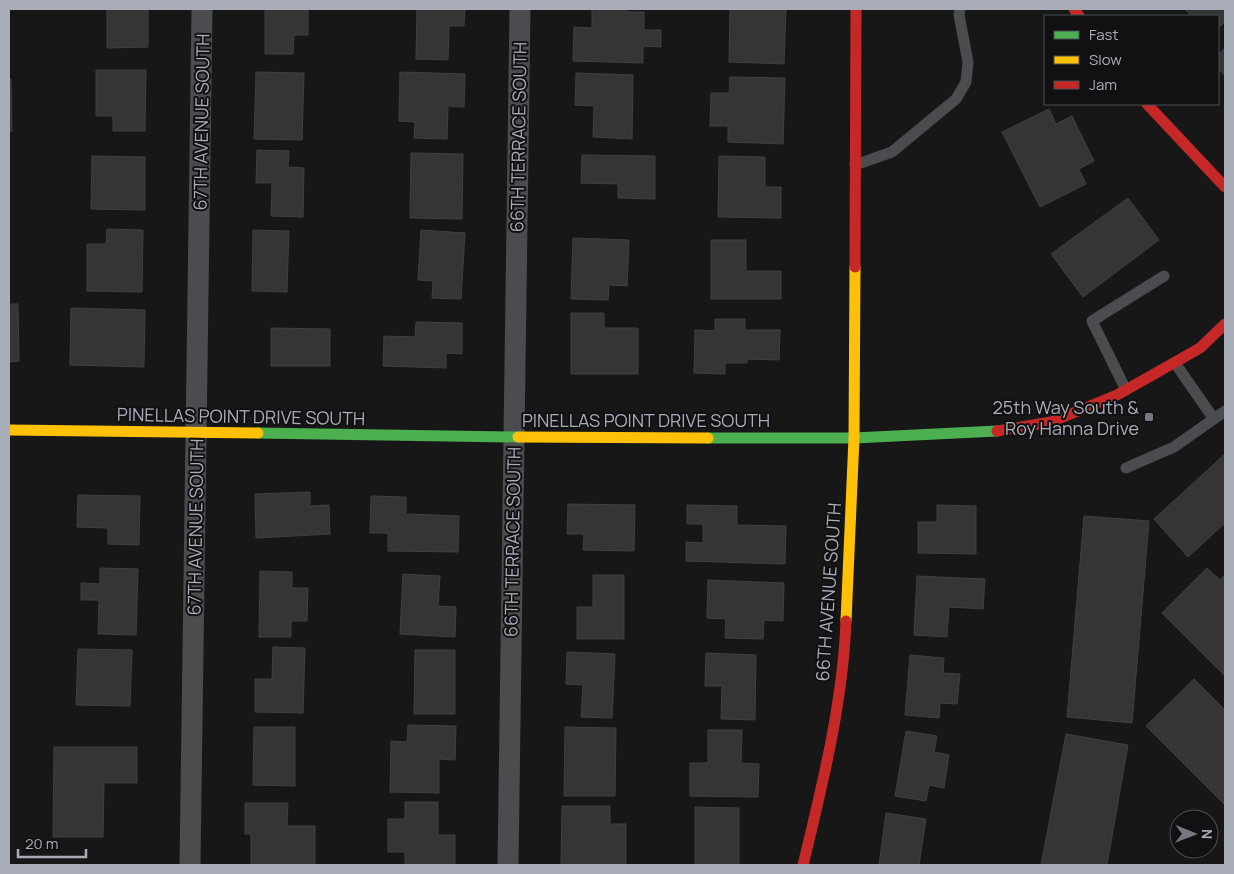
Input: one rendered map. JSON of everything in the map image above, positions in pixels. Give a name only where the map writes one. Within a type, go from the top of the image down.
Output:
[{"type":"street","name":"67TH AVENUE SOUTH","points":[[190,865],[202,9]]},
{"type":"street","name":"66TH TERRACE SOUTH","points":[[508,865],[520,9]]},
{"type":"street","points":[[854,438],[856,9]]},
{"type":"street","points":[[1148,105],[1225,187]]},
{"type":"street","name":"PINELLAS POINT DRIVE SOUTH","points":[[9,430],[514,437],[854,438],[998,431],[1051,422],[1126,390],[1200,348],[1225,324]]},
{"type":"street","name":"66TH AVENUE SOUTH","points":[[804,865],[823,784],[845,654],[854,438]]},
{"type":"lane","points":[[855,165],[892,152],[956,99],[966,82],[968,62],[960,9]]},
{"type":"lane","points":[[1126,390],[1092,321],[1164,276]]},
{"type":"lane","points":[[1175,363],[1214,419]]},
{"type":"lane","points":[[1126,468],[1174,447],[1225,411]]},
{"type":"building","points":[[107,9],[148,9],[148,47],[107,48]]},
{"type":"building","points":[[265,9],[308,9],[308,35],[294,35],[293,54],[265,54]]},
{"type":"building","points":[[417,9],[465,9],[464,26],[449,26],[448,60],[416,59]]},
{"type":"building","points":[[592,9],[627,9],[627,12],[644,12],[644,30],[661,30],[661,47],[643,46],[643,63],[573,61],[574,27],[592,28]]},
{"type":"building","points":[[730,9],[786,9],[784,64],[729,62]]},
{"type":"building","points":[[1185,9],[1225,9],[1225,22],[1219,27],[1219,15],[1190,15]]},
{"type":"building","points":[[1225,48],[1225,76],[1219,69],[1219,54]]},
{"type":"building","points":[[96,70],[146,70],[145,131],[113,131],[113,116],[96,116]]},
{"type":"building","points":[[256,72],[304,73],[302,140],[254,139]]},
{"type":"building","points":[[400,72],[465,74],[464,107],[448,106],[447,139],[414,138],[415,122],[399,121]]},
{"type":"building","points":[[576,73],[633,75],[632,139],[593,137],[594,106],[575,105]]},
{"type":"building","points":[[730,77],[785,78],[783,144],[728,142],[728,126],[710,126],[711,93],[729,93]]},
{"type":"building","points":[[9,79],[11,79],[12,131],[9,131]]},
{"type":"building","points":[[1049,109],[1056,124],[1072,116],[1094,161],[1079,169],[1086,184],[1040,207],[1002,132]]},
{"type":"building","points":[[257,150],[289,151],[288,167],[304,168],[303,217],[271,216],[272,183],[256,183]]},
{"type":"building","points":[[411,153],[463,154],[462,219],[410,218]]},
{"type":"building","points":[[582,155],[655,156],[655,199],[618,198],[618,184],[581,183]]},
{"type":"building","points":[[92,156],[145,157],[145,210],[91,209]]},
{"type":"building","points":[[719,156],[765,157],[765,187],[781,187],[781,218],[718,217]]},
{"type":"building","points":[[1128,198],[1159,240],[1083,297],[1051,254]]},
{"type":"building","points":[[107,229],[143,230],[142,292],[87,291],[87,244],[106,244]]},
{"type":"building","points":[[253,230],[289,231],[287,292],[252,291]]},
{"type":"building","points":[[421,230],[465,233],[461,299],[432,298],[433,281],[418,280]]},
{"type":"building","points":[[573,238],[629,240],[627,286],[609,285],[608,300],[571,299]]},
{"type":"building","points":[[711,240],[746,240],[746,271],[781,271],[781,299],[711,299]]},
{"type":"building","points":[[9,304],[18,304],[19,361],[9,362]]},
{"type":"building","points":[[71,308],[145,310],[144,367],[70,365]]},
{"type":"building","points":[[571,313],[604,313],[604,328],[638,328],[638,374],[571,374]]},
{"type":"building","points":[[715,319],[745,319],[745,330],[780,330],[779,360],[747,359],[747,363],[725,363],[725,374],[694,373],[695,330],[715,331]]},
{"type":"building","points":[[416,322],[462,323],[462,354],[446,353],[446,368],[383,366],[384,336],[415,337]]},
{"type":"building","points":[[271,328],[330,329],[330,366],[271,366]]},
{"type":"building","points":[[1225,454],[1225,523],[1188,557],[1154,519]]},
{"type":"building","points":[[310,492],[310,506],[329,505],[330,534],[256,538],[255,494]]},
{"type":"building","points":[[78,495],[140,496],[139,545],[108,544],[108,528],[77,527]]},
{"type":"building","points":[[371,496],[406,497],[406,514],[459,516],[458,552],[388,551],[388,533],[370,533]]},
{"type":"building","points":[[568,504],[635,505],[634,551],[583,550],[584,534],[567,534]]},
{"type":"building","points":[[687,505],[737,506],[737,525],[786,526],[785,564],[686,561],[686,542],[703,543],[703,524],[687,524]]},
{"type":"building","points":[[937,505],[976,506],[976,554],[918,553],[918,522],[937,522]]},
{"type":"building","points":[[1084,516],[1149,521],[1132,723],[1067,717]]},
{"type":"building","points":[[100,568],[138,569],[136,635],[98,634],[99,600],[81,600],[81,583],[100,584]]},
{"type":"building","points":[[1207,568],[1220,580],[1225,575],[1224,675],[1162,613]]},
{"type":"building","points":[[260,571],[292,572],[292,588],[308,588],[307,621],[291,621],[291,637],[259,637]]},
{"type":"building","points":[[403,574],[440,576],[438,606],[456,607],[455,637],[400,634]]},
{"type":"building","points":[[593,575],[624,575],[624,639],[577,639],[577,607],[593,607]]},
{"type":"building","points":[[917,576],[985,579],[983,609],[949,607],[947,637],[914,635]]},
{"type":"building","points":[[708,580],[784,583],[783,621],[764,620],[763,639],[725,638],[726,619],[707,618]]},
{"type":"building","points":[[273,647],[305,648],[303,713],[255,712],[255,679],[272,679]]},
{"type":"building","points":[[78,649],[132,650],[130,706],[76,705]]},
{"type":"building","points":[[415,650],[455,650],[455,714],[414,714]]},
{"type":"building","points":[[567,652],[615,654],[612,718],[581,717],[583,685],[566,684]]},
{"type":"building","points":[[706,653],[756,655],[755,720],[721,719],[722,686],[705,686]]},
{"type":"building","points":[[910,655],[944,658],[943,673],[960,674],[957,704],[940,703],[939,718],[905,715]]},
{"type":"building","points":[[1194,679],[1225,710],[1225,805],[1146,726]]},
{"type":"building","points":[[408,725],[456,726],[455,760],[439,759],[439,793],[390,792],[391,741],[407,742]]},
{"type":"building","points":[[254,727],[295,727],[295,786],[253,785]]},
{"type":"building","points":[[565,727],[616,728],[615,796],[564,796]]},
{"type":"building","points":[[708,730],[742,730],[741,763],[759,764],[758,797],[690,796],[690,763],[708,763]]},
{"type":"building","points":[[906,731],[937,736],[934,752],[949,755],[944,788],[929,785],[926,801],[895,796]]},
{"type":"building","points":[[1066,734],[1128,745],[1107,865],[1041,865]]},
{"type":"building","points":[[54,747],[137,747],[137,783],[104,783],[103,837],[53,837]]},
{"type":"building","points":[[405,802],[438,802],[438,835],[455,835],[455,865],[405,865],[405,852],[388,852],[388,819],[405,819]]},
{"type":"building","points":[[245,803],[288,803],[287,826],[315,826],[315,865],[251,865],[251,834],[245,834]]},
{"type":"building","points":[[562,806],[610,806],[610,824],[626,824],[626,865],[561,865]]},
{"type":"building","points":[[695,807],[739,808],[739,865],[695,865]]},
{"type":"building","points":[[886,813],[926,819],[919,865],[879,865]]},
{"type":"traffic: fast","points":[[708,438],[854,438],[997,431]]},
{"type":"traffic: fast","points":[[258,433],[518,437]]},
{"type":"traffic: slow","points":[[846,621],[854,438],[855,267]]},
{"type":"traffic: slow","points":[[9,430],[258,433]]},
{"type":"traffic: slow","points":[[518,437],[708,438]]},
{"type":"traffic: jam","points":[[855,267],[856,9]]},
{"type":"traffic: jam","points":[[1074,9],[1078,15]]},
{"type":"traffic: jam","points":[[1148,105],[1225,187]]},
{"type":"traffic: jam","points":[[997,431],[1051,422],[1117,395],[1200,348],[1225,324]]},
{"type":"traffic: jam","points":[[803,865],[836,713],[841,682],[846,621]]},
{"type":"place","name":"25th Way South & Roy Hanna Drive","points":[[1149,417]]}]
